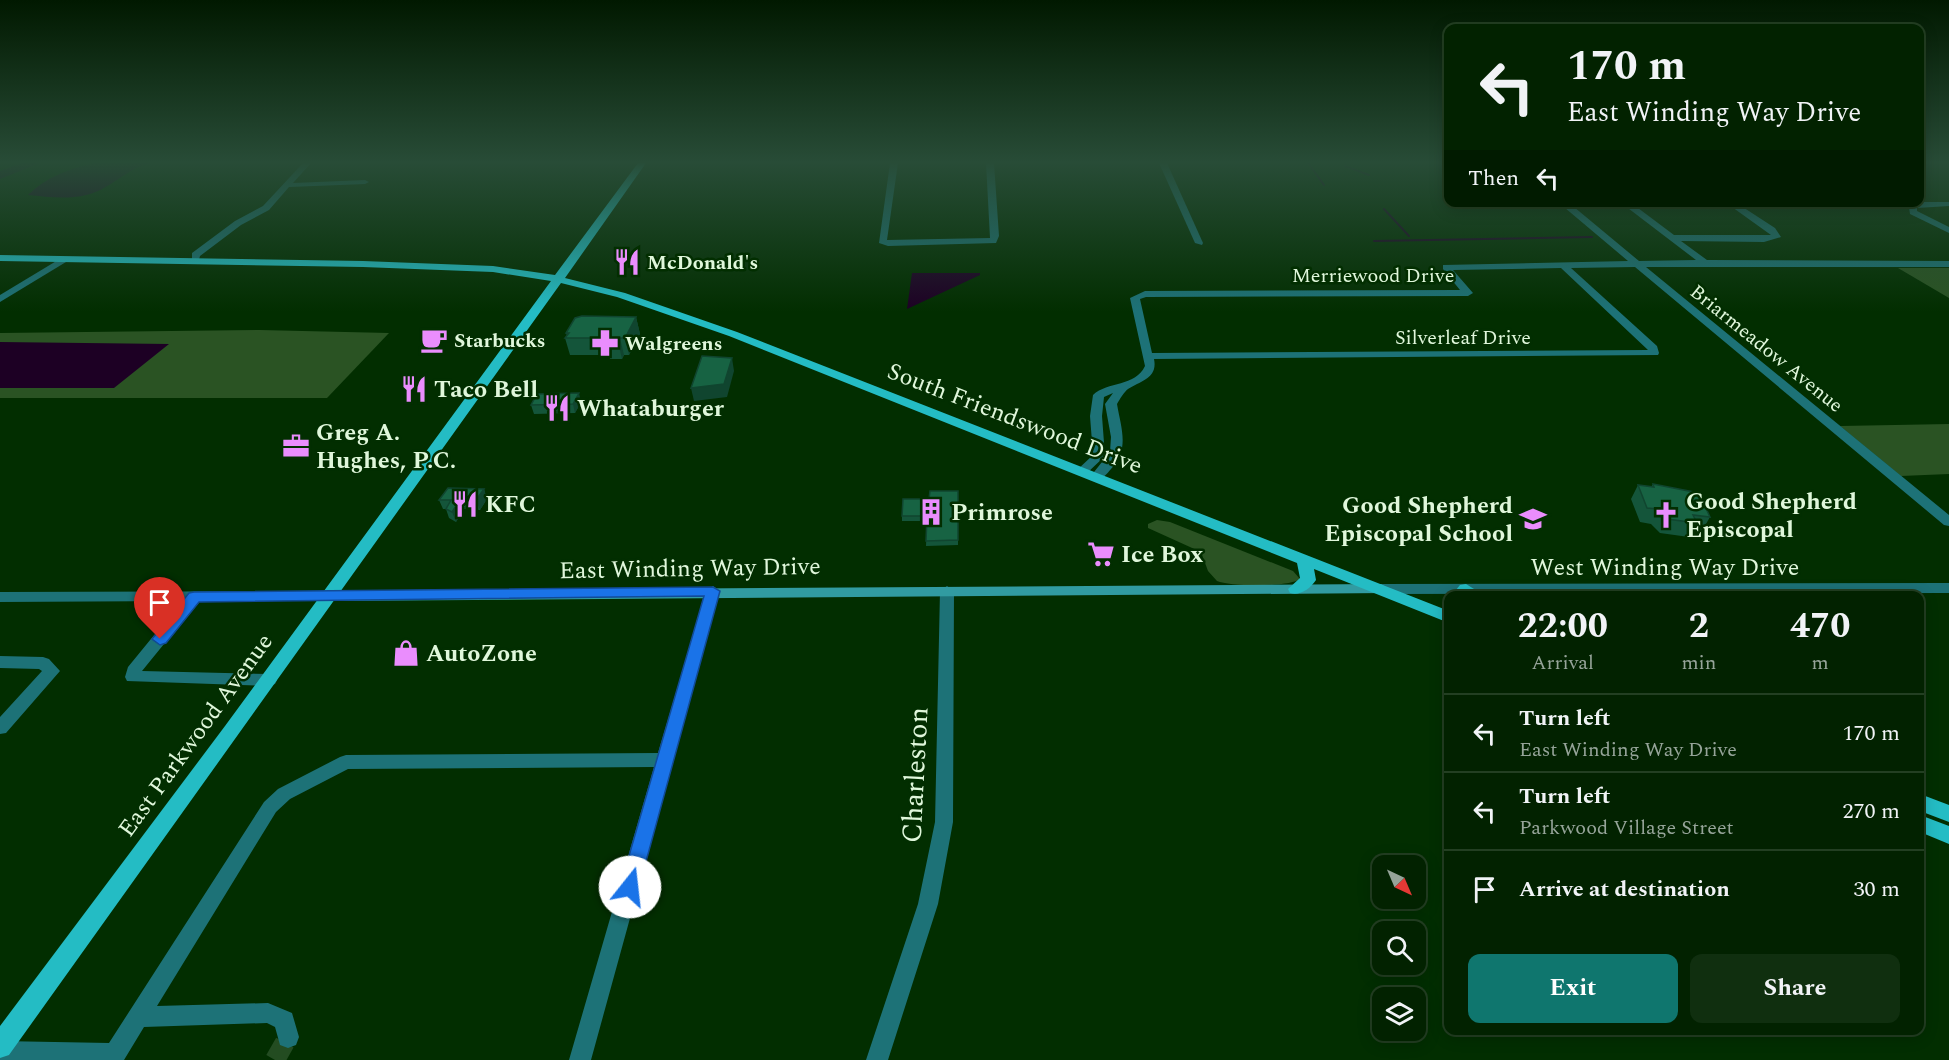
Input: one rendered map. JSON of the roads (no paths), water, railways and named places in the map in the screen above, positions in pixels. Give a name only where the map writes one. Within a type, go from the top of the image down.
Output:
[{"type":"main road","name":"East Parkwood Avenue","points":[[0,1046],[269,680],[607,212]]},
{"type":"main road","name":"South Friendswood Drive","points":[[0,258],[448,266],[541,275],[621,295],[676,312],[1444,615]]},
{"type":"main road","name":"South Friendswood Drive","points":[[0,265],[368,270],[446,273],[538,282],[559,281]]},
{"type":"main road","points":[[1296,589],[1308,579],[1304,560]]},
{"type":"main road","points":[[1924,804],[1949,814]]},
{"type":"main road","points":[[1924,825],[1949,835]]},
{"type":"street","points":[[195,261],[210,254],[265,212]]},
{"type":"street","points":[[886,212],[882,241],[888,243],[988,243],[995,236],[993,212]]},
{"type":"street","points":[[1185,212],[1199,243]]},
{"type":"street","name":"Briarmeadow Avenue","points":[[1575,212],[1949,522]]},
{"type":"street","points":[[1638,212],[1705,263]]},
{"type":"street","points":[[1671,238],[1764,239],[1777,237],[1772,230],[1745,212]]},
{"type":"street","points":[[1914,212],[1949,230]]},
{"type":"street","points":[[0,298],[63,260]]},
{"type":"street","name":"Merriewood Drive","points":[[1148,356],[1135,300],[1138,296],[1468,293],[1446,267],[1565,267],[1705,263],[1949,264]]},
{"type":"street","name":"Silverleaf Drive","points":[[1148,356],[1654,352],[1653,348],[1565,267]]},
{"type":"street","points":[[1089,474],[1099,456],[1099,432],[1094,405],[1099,395],[1109,389],[1123,387],[1148,373],[1148,356]]},
{"type":"street","points":[[1089,474],[1117,456],[1111,404],[1123,387]]},
{"type":"street","points":[[1099,432],[1115,432]]},
{"type":"street","name":"West Winding Way Drive","points":[[1584,591],[1949,588]]},
{"type":"street","name":"East Winding Way Drive","points":[[0,597],[713,591],[1381,590]]},
{"type":"street","name":"West Winding Way Drive","points":[[1381,590],[1444,592]]},
{"type":"street","points":[[580,1060],[713,591]]},
{"type":"street","name":"Charleston","points":[[877,1060],[928,904],[944,822],[946,591]]},
{"type":"street","points":[[0,606],[15,596]]},
{"type":"street","points":[[194,597],[134,671],[133,677],[269,680]]},
{"type":"street","points":[[0,662],[44,663],[52,671],[0,728]]},
{"type":"street","points":[[0,1052],[112,1057],[270,807],[284,794],[346,762],[666,760]]},
{"type":"street","points":[[138,1017],[268,1013],[284,1020],[288,1036]]},
{"type":"waterway","points":[[1387,212],[1409,236]]},
{"type":"waterway","points":[[1374,241],[1592,237]]},
{"type":"tunnel","points":[[275,1060],[288,1037]]},
{"type":"place","name":"McDonald's","points":[[627,262]]},
{"type":"place","name":"Starbucks","points":[[434,340]]},
{"type":"place","name":"Walgreens","points":[[605,343]]},
{"type":"place","name":"Taco Bell","points":[[414,389]]},
{"type":"place","name":"Whataburger","points":[[557,408]]},
{"type":"place","name":"Greg A. Hughes, P.C.","points":[[296,446]]},
{"type":"place","name":"KFC","points":[[465,504]]},
{"type":"place","name":"Primrose","points":[[931,512]]},
{"type":"place","name":"Good Shepherd Episcopal","points":[[1666,515]]},
{"type":"place","name":"Good Shepherd Episcopal School","points":[[1533,519]]},
{"type":"place","name":"Ice Box","points":[[1101,554]]},
{"type":"place","name":"AutoZone","points":[[406,653]]}]
